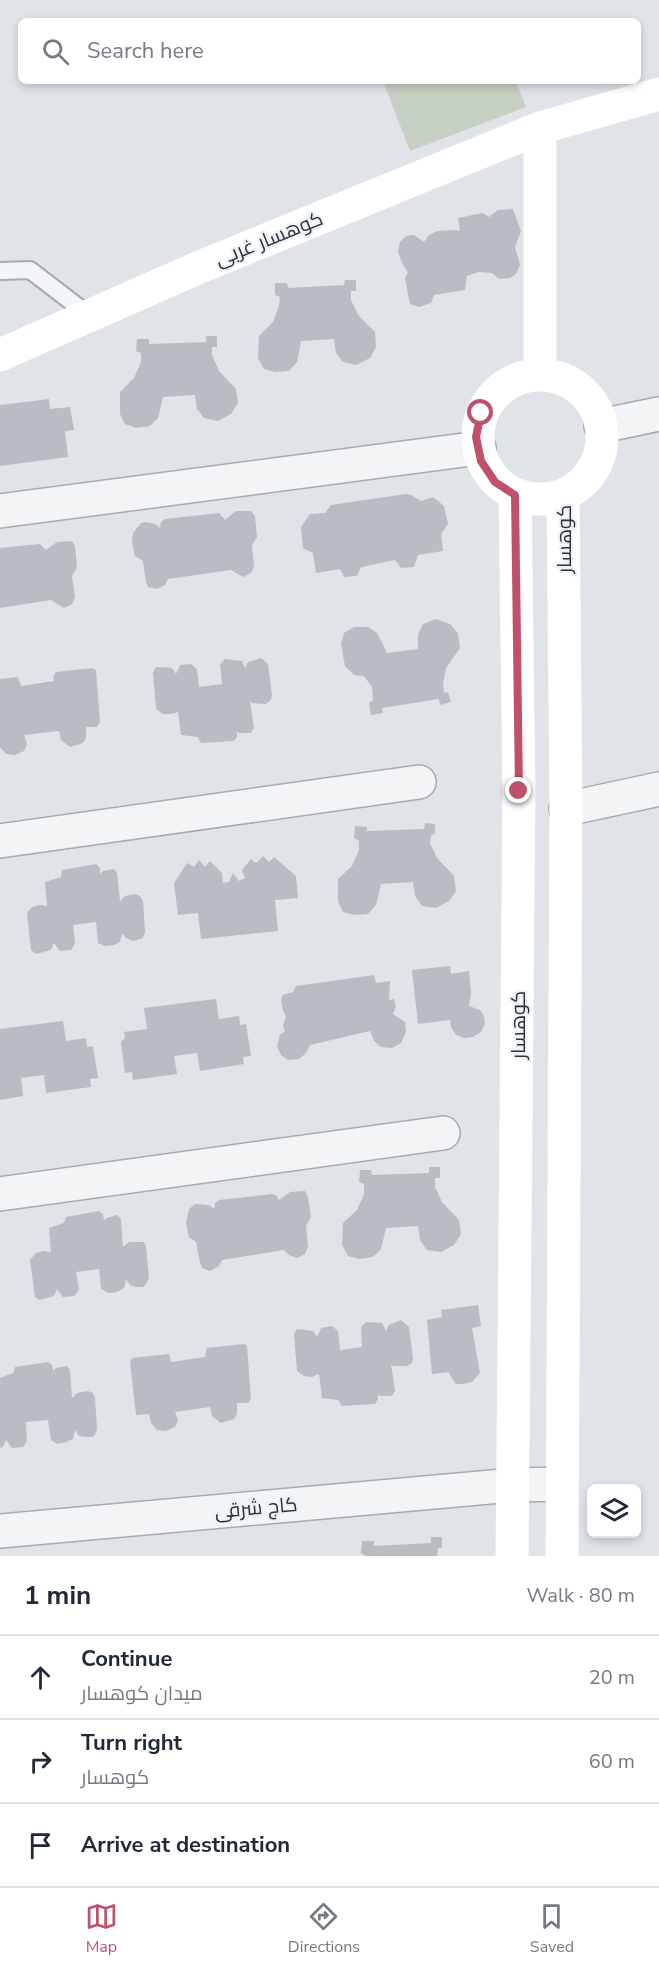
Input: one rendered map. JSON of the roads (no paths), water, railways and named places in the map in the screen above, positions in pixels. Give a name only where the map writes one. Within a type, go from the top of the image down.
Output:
[{"type":"street","name":"کوهسار غربی","points":[[0,355],[200,267],[540,128],[659,94]]},
{"type":"street","points":[[540,128],[540,374]]},
{"type":"street","points":[[540,374],[564,378],[585,392],[598,413],[601,426],[603,437],[598,461],[584,482],[563,495],[539,500],[515,495],[495,482],[481,461],[476,437],[481,413],[495,393],[516,379],[540,374]]},
{"type":"street","points":[[601,426],[659,414]]},
{"type":"street","points":[[0,511],[479,448]]},
{"type":"street","name":"کوهسار","points":[[512,1556],[519,791],[515,495]]},
{"type":"street","name":"کوهسار","points":[[562,1556],[566,809],[563,495]]},
{"type":"street","points":[[0,841],[419,782]]},
{"type":"street","points":[[566,809],[659,789]]},
{"type":"street","points":[[0,1194],[443,1133]]},
{"type":"street","name":"کاج شرقی","points":[[0,1531],[513,1485],[561,1484]]},
{"type":"lane","points":[[0,271],[30,270],[90,316]]}]
